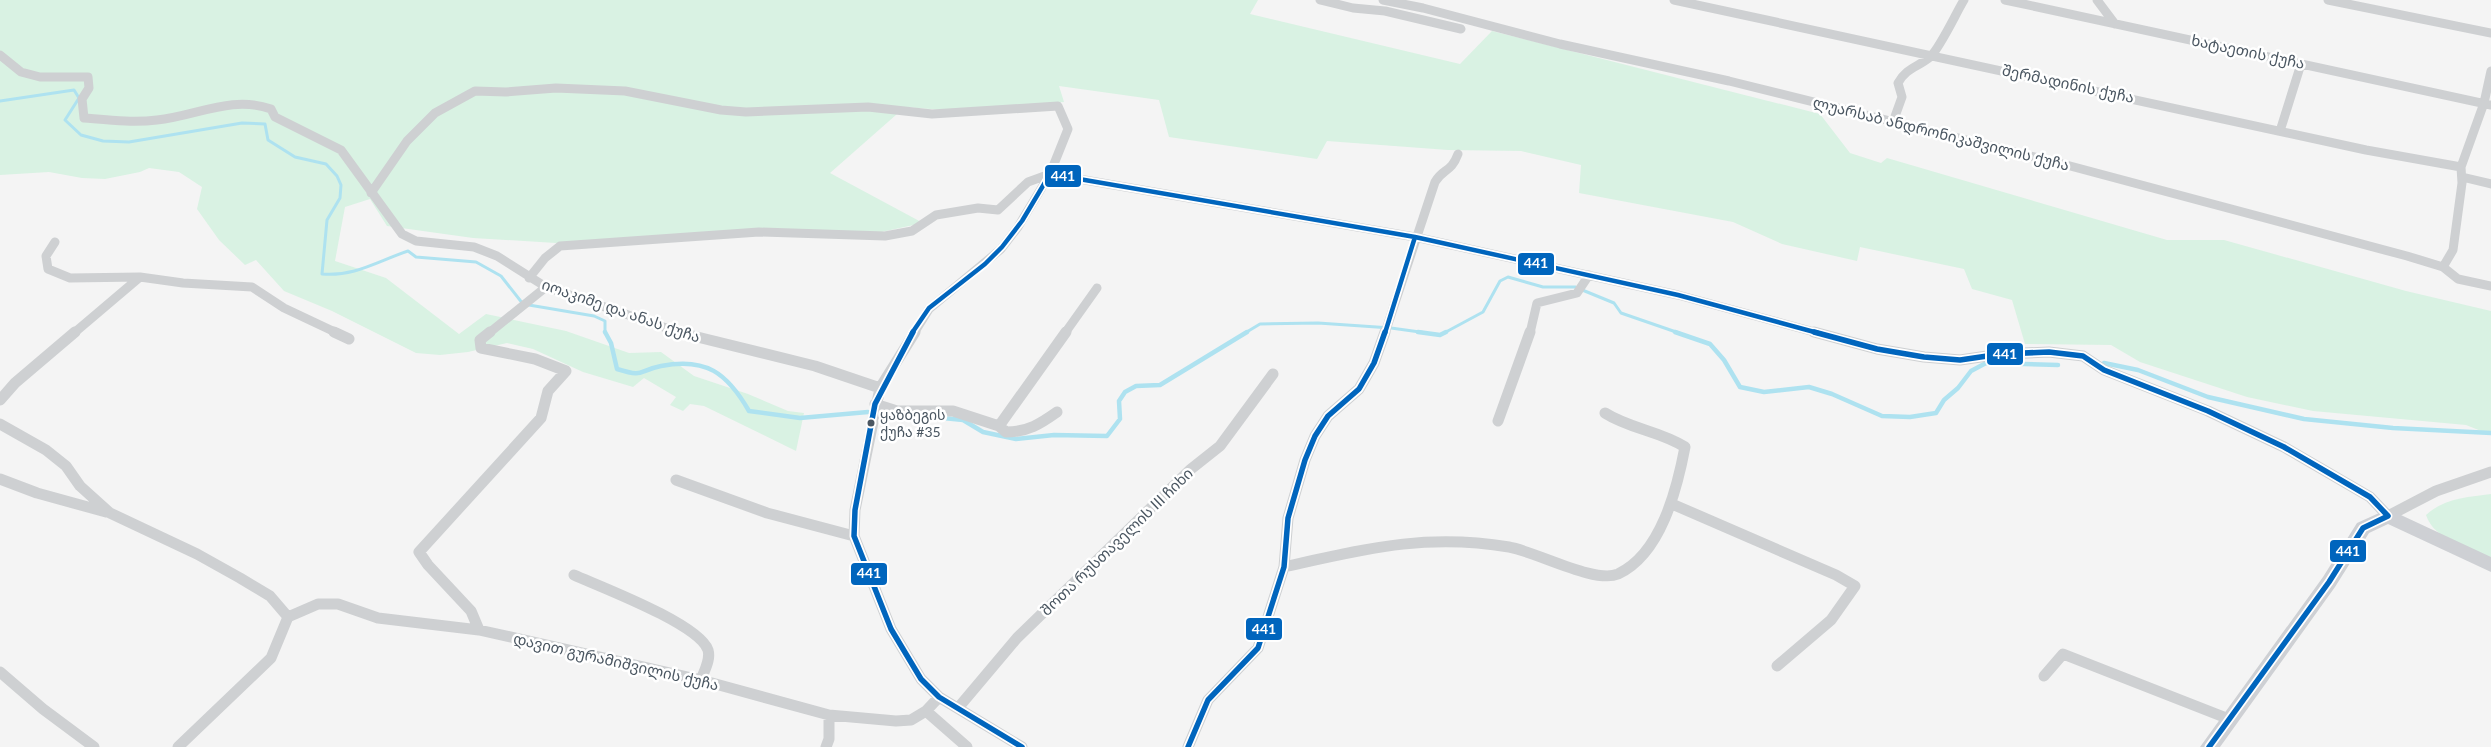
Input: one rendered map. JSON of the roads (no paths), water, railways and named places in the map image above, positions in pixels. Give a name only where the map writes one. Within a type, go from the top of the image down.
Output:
[{"type":"street","points":[[1320,0],[1415,17],[1461,29]]},
{"type":"street","name":"ლუარსაბ ანდრონიკაშვილის ქუჩა","points":[[1383,0],[1423,8],[1560,44],[1729,81],[2272,219],[2443,267],[2447,273],[2458,279],[2491,286]]},
{"type":"street","points":[[1415,17],[1431,0]]},
{"type":"street","name":"შერმადინის ქუჩა","points":[[1674,0],[1695,2],[1931,56],[2079,86],[2366,150],[2462,167]]},
{"type":"street","points":[[1893,122],[1902,97],[1898,83],[1901,77],[1908,68],[1931,56],[1964,0]]},
{"type":"street","name":"ხატაეთის ქუჩა","points":[[2005,0],[2487,104]]},
{"type":"street","points":[[2097,0],[2115,24]]},
{"type":"street","points":[[2328,0],[2491,33]]},
{"type":"street","name":"იოაკიმე და ანას ქუჩა","points":[[0,55],[21,72],[40,77],[88,77],[89,88],[82,99],[84,118],[117,121],[158,120],[231,104],[254,103],[271,109],[275,117],[341,150],[402,234],[416,241],[474,246],[497,256],[546,287],[693,338],[744,348],[814,366],[880,388]]},
{"type":"street","points":[[2280,131],[2301,64]]},
{"type":"street","points":[[2443,267],[2453,250],[2462,167],[2487,104],[2491,71]]},
{"type":"street","points":[[371,192],[407,140],[435,112],[475,91],[506,92],[556,88],[625,91],[721,110],[746,112],[868,107],[932,114],[1058,106],[1068,129],[1050,174],[1018,227],[1001,248],[929,309],[880,388],[855,510],[854,536],[891,629],[921,679],[939,697],[1022,747]]},
{"type":"street","points":[[1188,747],[1208,700],[1258,648],[1284,567],[1288,518],[1305,460],[1315,436],[1328,416],[1359,389],[1374,363],[1401,287],[1414,237],[1435,182],[1438,177],[1453,167],[1458,154]]},
{"type":"street","points":[[529,278],[545,258],[560,246],[759,232],[792,231],[857,236],[885,236],[912,231],[936,215],[978,208],[998,210],[1024,186],[1042,174],[1050,174],[1414,237],[1587,277],[1678,295],[1877,348],[1924,357],[1960,360],[2001,354],[2049,352],[2083,356],[2104,370],[2208,411],[2284,447],[2370,497],[2388,516],[2491,565]]},
{"type":"street","points":[[2462,177],[2491,184]]},
{"type":"street","points":[[55,242],[46,256],[48,269],[70,278],[140,277],[183,283],[252,287],[284,308],[349,339]]},
{"type":"street","points":[[0,400],[15,384],[140,277]]},
{"type":"street","points":[[1498,421],[1530,330],[1534,309],[1538,303],[1577,293],[1587,277]]},
{"type":"street","points":[[479,630],[471,611],[428,565],[419,552],[541,418],[548,391],[566,371],[549,362],[481,348],[480,340],[546,287]]},
{"type":"street","points":[[999,426],[1097,288]]},
{"type":"street","name":"შოთა რუსთაველის III ჩიხი","points":[[958,708],[976,684],[1018,638],[1191,469],[1220,446],[1273,374]]},
{"type":"street","points":[[876,404],[897,411],[953,411],[999,426],[1006,432],[1020,432],[1036,427],[1057,412]]},
{"type":"street","points":[[1284,567],[1371,548],[1430,541],[1525,550],[1602,577],[1618,574],[1640,556],[1663,524],[1672,504],[1685,447],[1677,440],[1616,422],[1605,413]]},
{"type":"street","points":[[1,423],[46,450],[66,466],[80,486],[110,512]]},
{"type":"street","points":[[2209,747],[2329,582],[2363,528],[2436,491],[2491,472]]},
{"type":"street","points":[[0,479],[37,493],[110,512],[240,578],[270,596],[288,617],[271,658],[178,747]]},
{"type":"street","points":[[676,480],[767,513],[854,536]]},
{"type":"street","points":[[1672,504],[1836,575],[1855,586],[1848,602],[1829,624],[1777,666]]},
{"type":"street","points":[[574,575],[680,625],[702,639],[708,650],[708,661],[701,680]]},
{"type":"street","name":"დავით გურამიშვილის ქუჩა","points":[[288,617],[318,604],[338,604],[378,618],[428,623],[456,629],[479,630],[701,680],[829,715],[896,721],[911,720],[926,711],[939,697]]},
{"type":"street","points":[[2044,676],[2063,654],[2229,719]]},
{"type":"street","points":[[0,672],[43,709],[94,747]]},
{"type":"street","points":[[926,711],[967,745],[967,747]]},
{"type":"street","points":[[826,747],[829,739],[829,715]]},
{"type":"waterway","points":[[0,101],[74,90],[79,98],[65,120],[81,135],[103,141],[129,142],[242,123],[265,124],[268,140],[295,157],[326,164],[337,176],[341,185],[340,198],[327,220],[322,274],[355,271],[408,251],[416,257],[476,262],[501,276],[523,304],[594,316],[605,321],[605,332]]},
{"type":"waterway","points":[[1444,333],[1483,312],[1500,281],[1508,277],[1543,287],[1575,287],[1614,303],[1621,313],[1679,333]]},
{"type":"waterway","points":[[1245,333],[1260,324],[1318,323],[1391,328],[1427,333]]},
{"type":"waterway","points":[[605,332],[611,343],[617,369],[640,373],[661,366],[677,364],[703,366],[723,378],[741,398],[749,411],[800,418],[868,412]]},
{"type":"waterway","points":[[923,416],[963,420],[983,432],[1016,439],[1054,435],[1107,436],[1120,419],[1119,401],[1125,392],[1136,386],[1160,385],[1247,332]]},
{"type":"waterway","points":[[1418,332],[1440,335],[1444,333]]},
{"type":"waterway","points":[[1675,332],[1710,344],[1724,360],[1740,387],[1764,392],[1809,387],[1832,394],[1882,416],[1910,417],[1936,413],[1944,400],[1958,388],[1971,371],[1986,363],[2058,365]]},
{"type":"waterway","points":[[2104,363],[2138,370],[2208,397],[2304,419],[2393,428],[2491,433]]},
{"type":"waterway","points":[[878,413],[891,414]]},
{"type":"place","name":"ყაზბეგის ქუჩა #35","points":[[871,423]]}]
